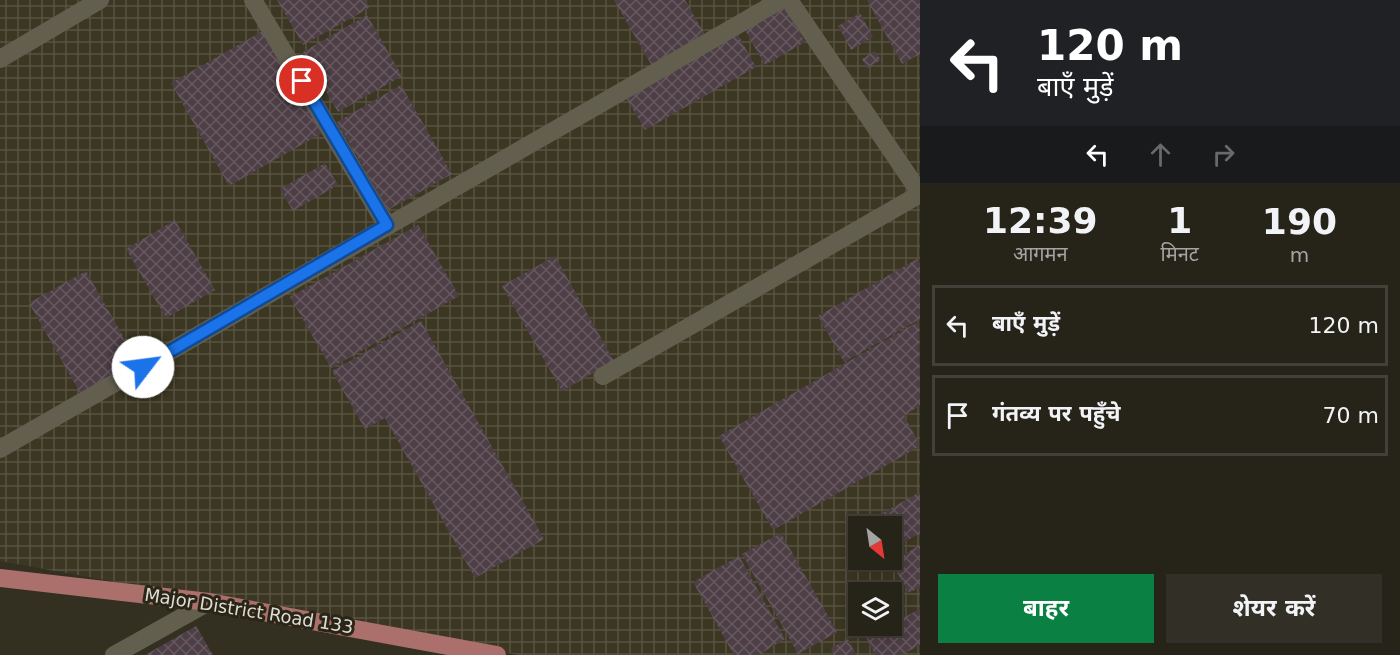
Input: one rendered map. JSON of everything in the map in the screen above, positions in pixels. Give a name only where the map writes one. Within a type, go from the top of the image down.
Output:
[{"type":"main road","name":"Major District Road 133","points":[[0,578],[209,602],[320,620],[497,655]]},
{"type":"street","points":[[0,59],[100,0]]},
{"type":"street","points":[[253,0],[387,225]]},
{"type":"street","points":[[0,449],[781,0]]},
{"type":"street","points":[[603,376],[919,190],[789,0]]},
{"type":"street","points":[[114,655],[209,602]]},
{"type":"shaded area","points":[[0,0],[920,0],[920,655],[518,655],[0,561]]},
{"type":"building","points":[[277,0],[365,0],[369,8],[303,45]]},
{"type":"building","points":[[614,0],[685,0],[705,35],[652,66]]},
{"type":"building","points":[[867,0],[920,0],[920,54],[902,64]]},
{"type":"building","points":[[785,7],[805,42],[765,65],[745,30]]},
{"type":"building","points":[[860,13],[873,37],[851,50],[838,26]]},
{"type":"building","points":[[367,15],[402,76],[338,112],[303,52]]},
{"type":"building","points":[[266,29],[324,132],[229,186],[171,83]]},
{"type":"building","points":[[737,33],[756,67],[645,130],[625,96]]},
{"type":"building","points":[[875,51],[881,60],[867,68],[862,59]]},
{"type":"building","points":[[401,85],[452,174],[388,210],[337,122]]},
{"type":"building","points":[[325,163],[338,185],[293,211],[280,189]]},
{"type":"building","points":[[175,220],[215,290],[166,318],[126,249]]},
{"type":"building","points":[[418,225],[459,296],[331,368],[290,297]]},
{"type":"building","points":[[555,256],[614,361],[562,391],[502,286]]},
{"type":"building","points":[[917,259],[920,263],[920,319],[844,362],[818,316]]},
{"type":"building","points":[[86,271],[140,366],[83,398],[29,303]]},
{"type":"building","points":[[421,321],[544,539],[475,578],[385,418],[365,429],[332,371]]},
{"type":"building","points":[[919,321],[920,406],[904,415],[920,446],[773,530],[719,436]]},
{"type":"building","points":[[920,492],[920,533],[902,544],[902,516],[877,516]]},
{"type":"building","points":[[781,533],[837,632],[798,654],[742,554]]},
{"type":"building","points":[[920,545],[920,587],[909,593],[896,570],[902,570],[902,556]]},
{"type":"building","points":[[739,556],[785,639],[758,655],[734,655],[693,582]]},
{"type":"building","points":[[920,609],[920,645],[901,655],[875,655],[866,637],[902,636],[902,618]]},
{"type":"building","points":[[196,626],[213,655],[145,655]]},
{"type":"building","points":[[848,639],[856,655],[834,655],[831,648]]},
{"type":"route","points":[[143,367],[387,225],[302,81]]}]
